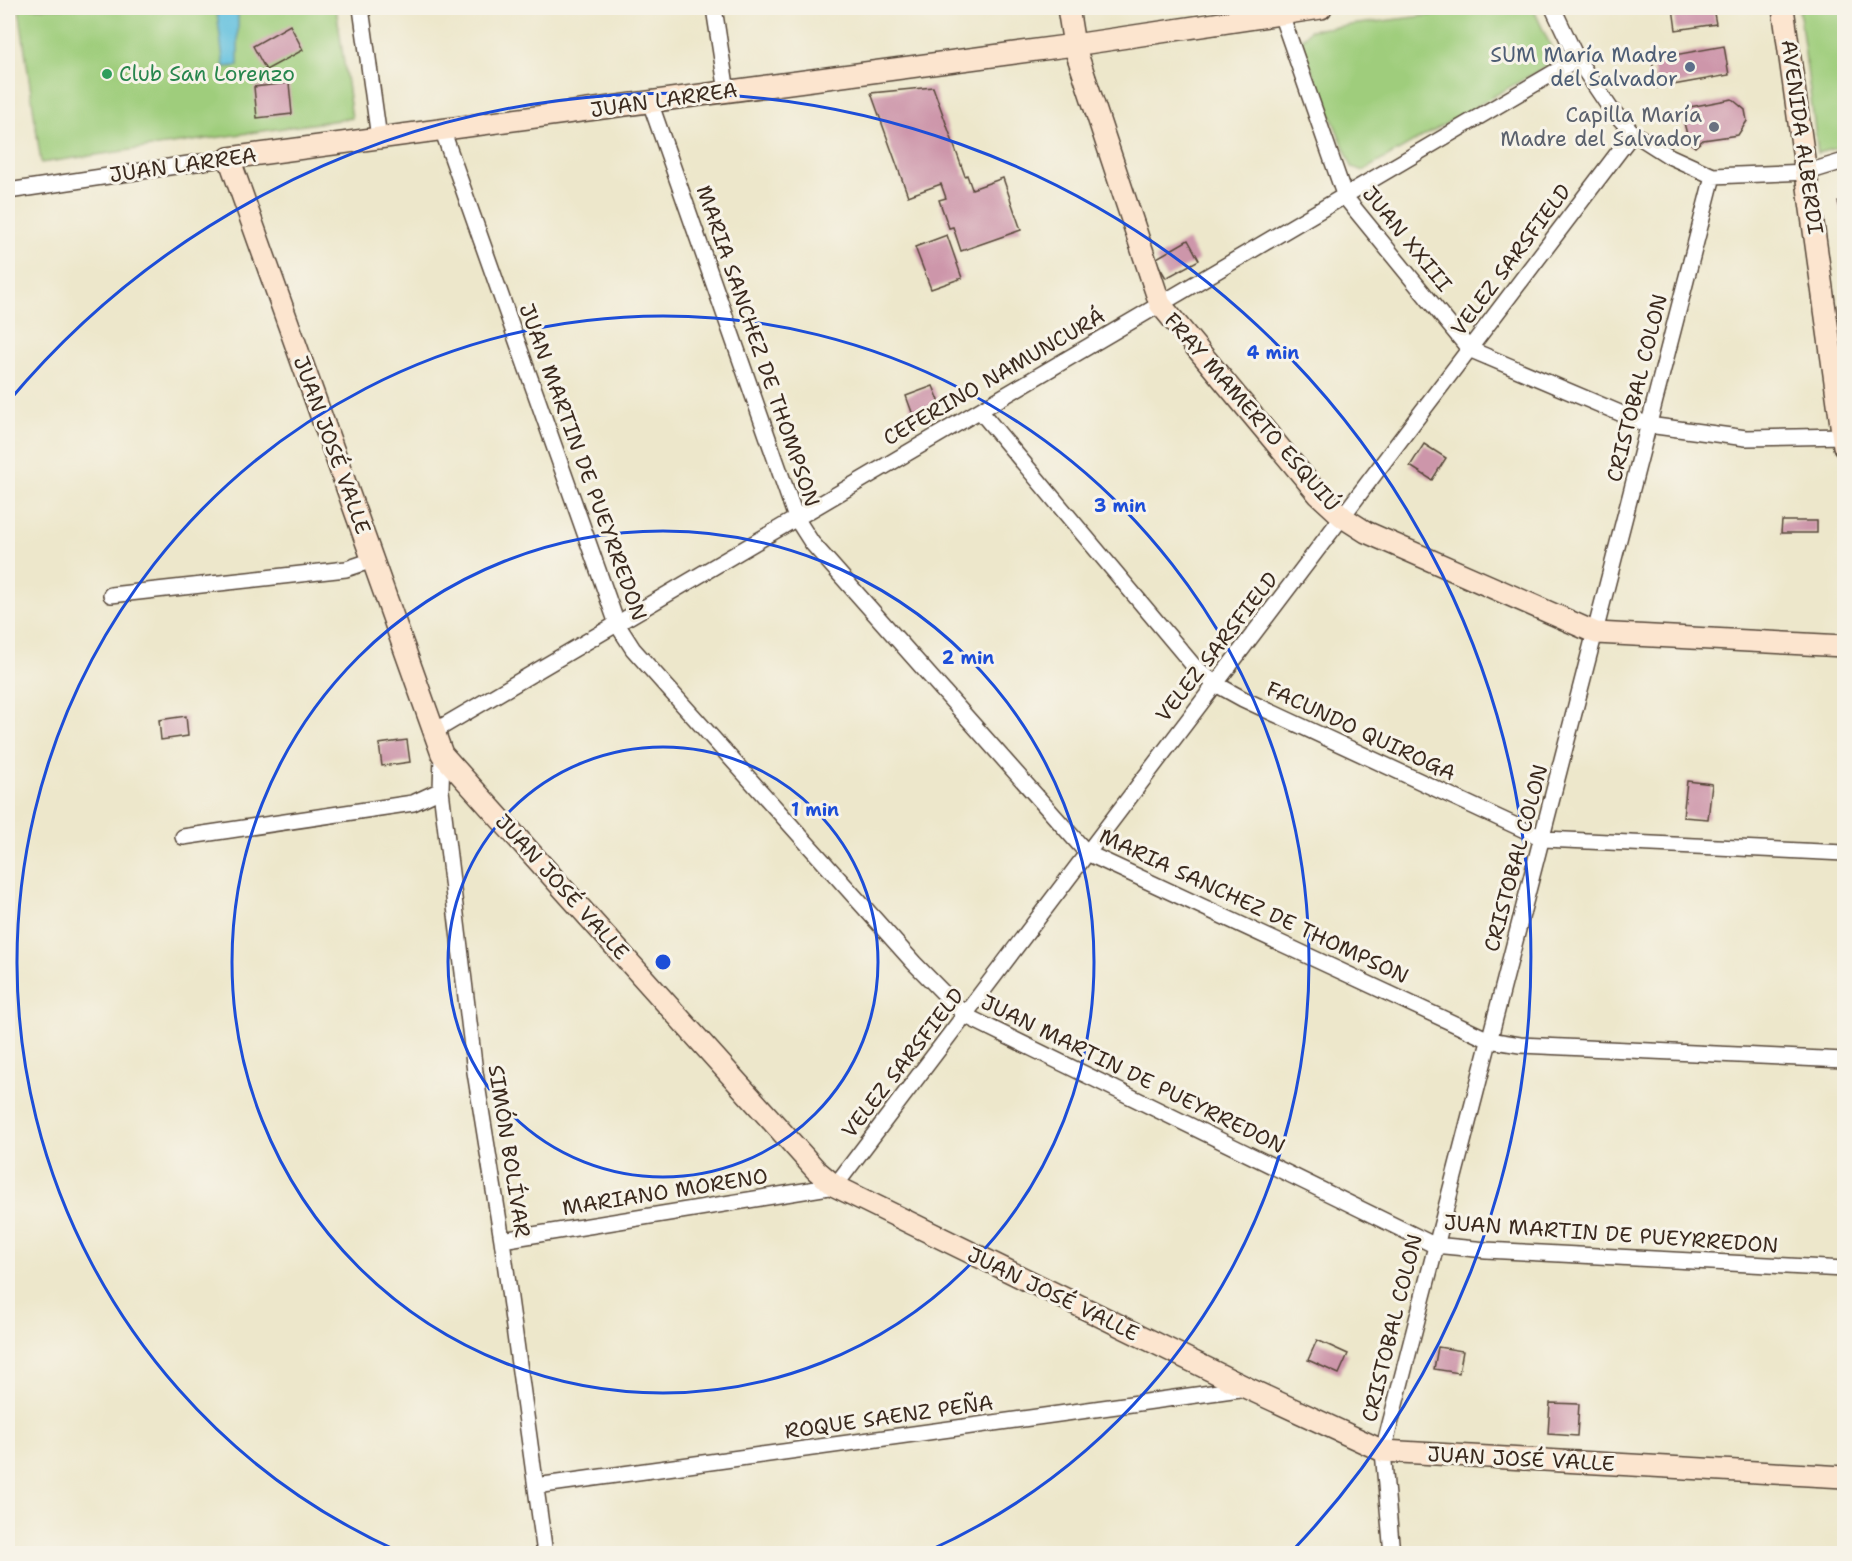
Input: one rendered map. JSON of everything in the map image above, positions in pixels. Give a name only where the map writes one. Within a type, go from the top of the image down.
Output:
[{"type":"street","points":[[360,8],[379,138]]},
{"type":"street","points":[[714,8],[727,92]]},
{"type":"street","name":"FRAY MAMERTO ESQUIÚ","points":[[1068,8],[1074,45],[1160,304],[1319,495],[1344,518],[1366,532],[1596,633],[1845,646]]},
{"type":"street","name":"JUAN LARREA","points":[[8,191],[230,158],[1074,45],[1321,8]]},
{"type":"street","points":[[1552,8],[1577,59],[1610,108],[1633,133],[1669,156],[1713,176],[1808,172],[1845,161]]},
{"type":"street","name":"AVENIDA ALBERDI","points":[[1783,8],[1808,172],[1844,440]]},
{"type":"street","name":"JUAN XXIII","points":[[1281,14],[1345,197],[1469,350],[1648,425],[1746,438],[1844,440]]},
{"type":"street","name":"CEFERINO NAMUNCURÁ","points":[[433,732],[1577,59]]},
{"type":"street","name":"MARIA SANCHEZ DE THOMPSON","points":[[650,102],[796,518],[812,543],[1087,853],[1489,1040],[1520,1045],[1845,1060]]},
{"type":"street","name":"JUAN MARTIN DE PUEYRREDON","points":[[442,129],[616,624],[633,649],[914,963],[966,1016],[1434,1245],[1486,1250],[1845,1269]]},
{"type":"street","name":"VELEZ SARSFIELD","points":[[835,1186],[966,1016],[1214,683],[1344,518],[1633,133]]},
{"type":"street","name":"JUAN JOSÉ VALLE","points":[[230,158],[442,754],[808,1161],[835,1186],[1247,1388],[1383,1451],[1845,1477]]},
{"type":"street","name":"CRISTOBAL COLON","points":[[1392,1554],[1383,1451],[1434,1245],[1544,839],[1713,176]]},
{"type":"street","name":"FACUNDO QUIROGA","points":[[980,411],[1193,665],[1214,683],[1243,699],[1544,839],[1845,853]]},
{"type":"street","points":[[111,595],[346,569],[373,560]]},
{"type":"street","name":"SIMÓN BOLÍVAR","points":[[442,754],[441,790],[475,1072],[502,1240],[545,1554]]},
{"type":"street","points":[[183,837],[413,803],[441,790]]},
{"type":"street","name":"MARIANO MORENO","points":[[502,1240],[835,1186]]},
{"type":"street","name":"ROQUE SAENZ PEÑA","points":[[536,1486],[1247,1388]]},
{"type":"green space","points":[[19,8],[336,8],[352,118],[41,163]]},
{"type":"green space","points":[[1488,8],[1533,8],[1557,60],[1363,171],[1352,167],[1300,41],[1310,30]]},
{"type":"green space","points":[[1799,8],[1844,8],[1844,146],[1818,153]]},
{"type":"water","points":[[238,10],[238,66],[224,67],[217,13]]},
{"type":"building","points":[[1673,8],[1713,8],[1716,24],[1676,30]]},
{"type":"building","points":[[290,25],[303,50],[266,70],[253,46]]},
{"type":"building","name":"SUM María Madre del Salvador","points":[[1724,46],[1729,75],[1656,88],[1652,59]]},
{"type":"building","points":[[289,83],[292,114],[257,118],[254,87]]},
{"type":"building","points":[[933,87],[965,176],[967,175],[972,189],[1003,178],[1021,230],[961,251],[953,227],[949,228],[939,200],[946,198],[941,184],[908,196],[871,93]]},
{"type":"building","name":"Capilla María Madre del Salvador","points":[[1732,99],[1745,110],[1747,121],[1738,135],[1703,140],[1695,147],[1689,142],[1683,119],[1690,107]]},
{"type":"building","points":[[1844,200],[1844,219],[1838,202]]},
{"type":"building","points":[[947,235],[962,278],[931,289],[915,247]]},
{"type":"building","points":[[1188,240],[1199,260],[1166,278],[1155,259]]},
{"type":"building","points":[[933,386],[941,405],[913,415],[906,396]]},
{"type":"building","points":[[1424,444],[1446,458],[1432,480],[1410,466]]},
{"type":"building","points":[[1782,521],[1817,521],[1817,533],[1781,533]]},
{"type":"building","points":[[186,716],[188,736],[161,740],[159,720]]},
{"type":"building","points":[[407,740],[410,762],[382,766],[379,744]]},
{"type":"building","points":[[1687,781],[1712,784],[1708,819],[1683,817]]},
{"type":"building","points":[[1317,1340],[1348,1354],[1339,1374],[1308,1360]]},
{"type":"building","points":[[1438,1347],[1463,1351],[1459,1373],[1434,1369]]},
{"type":"building","points":[[1550,1403],[1579,1404],[1577,1436],[1548,1434]]},
{"type":"place","name":"SUM María Madre del Salvador","points":[[1690,67]]},
{"type":"place","name":"Club San Lorenzo","points":[[107,74]]},
{"type":"place","name":"Capilla María Madre del Salvador","points":[[1714,127]]}]
